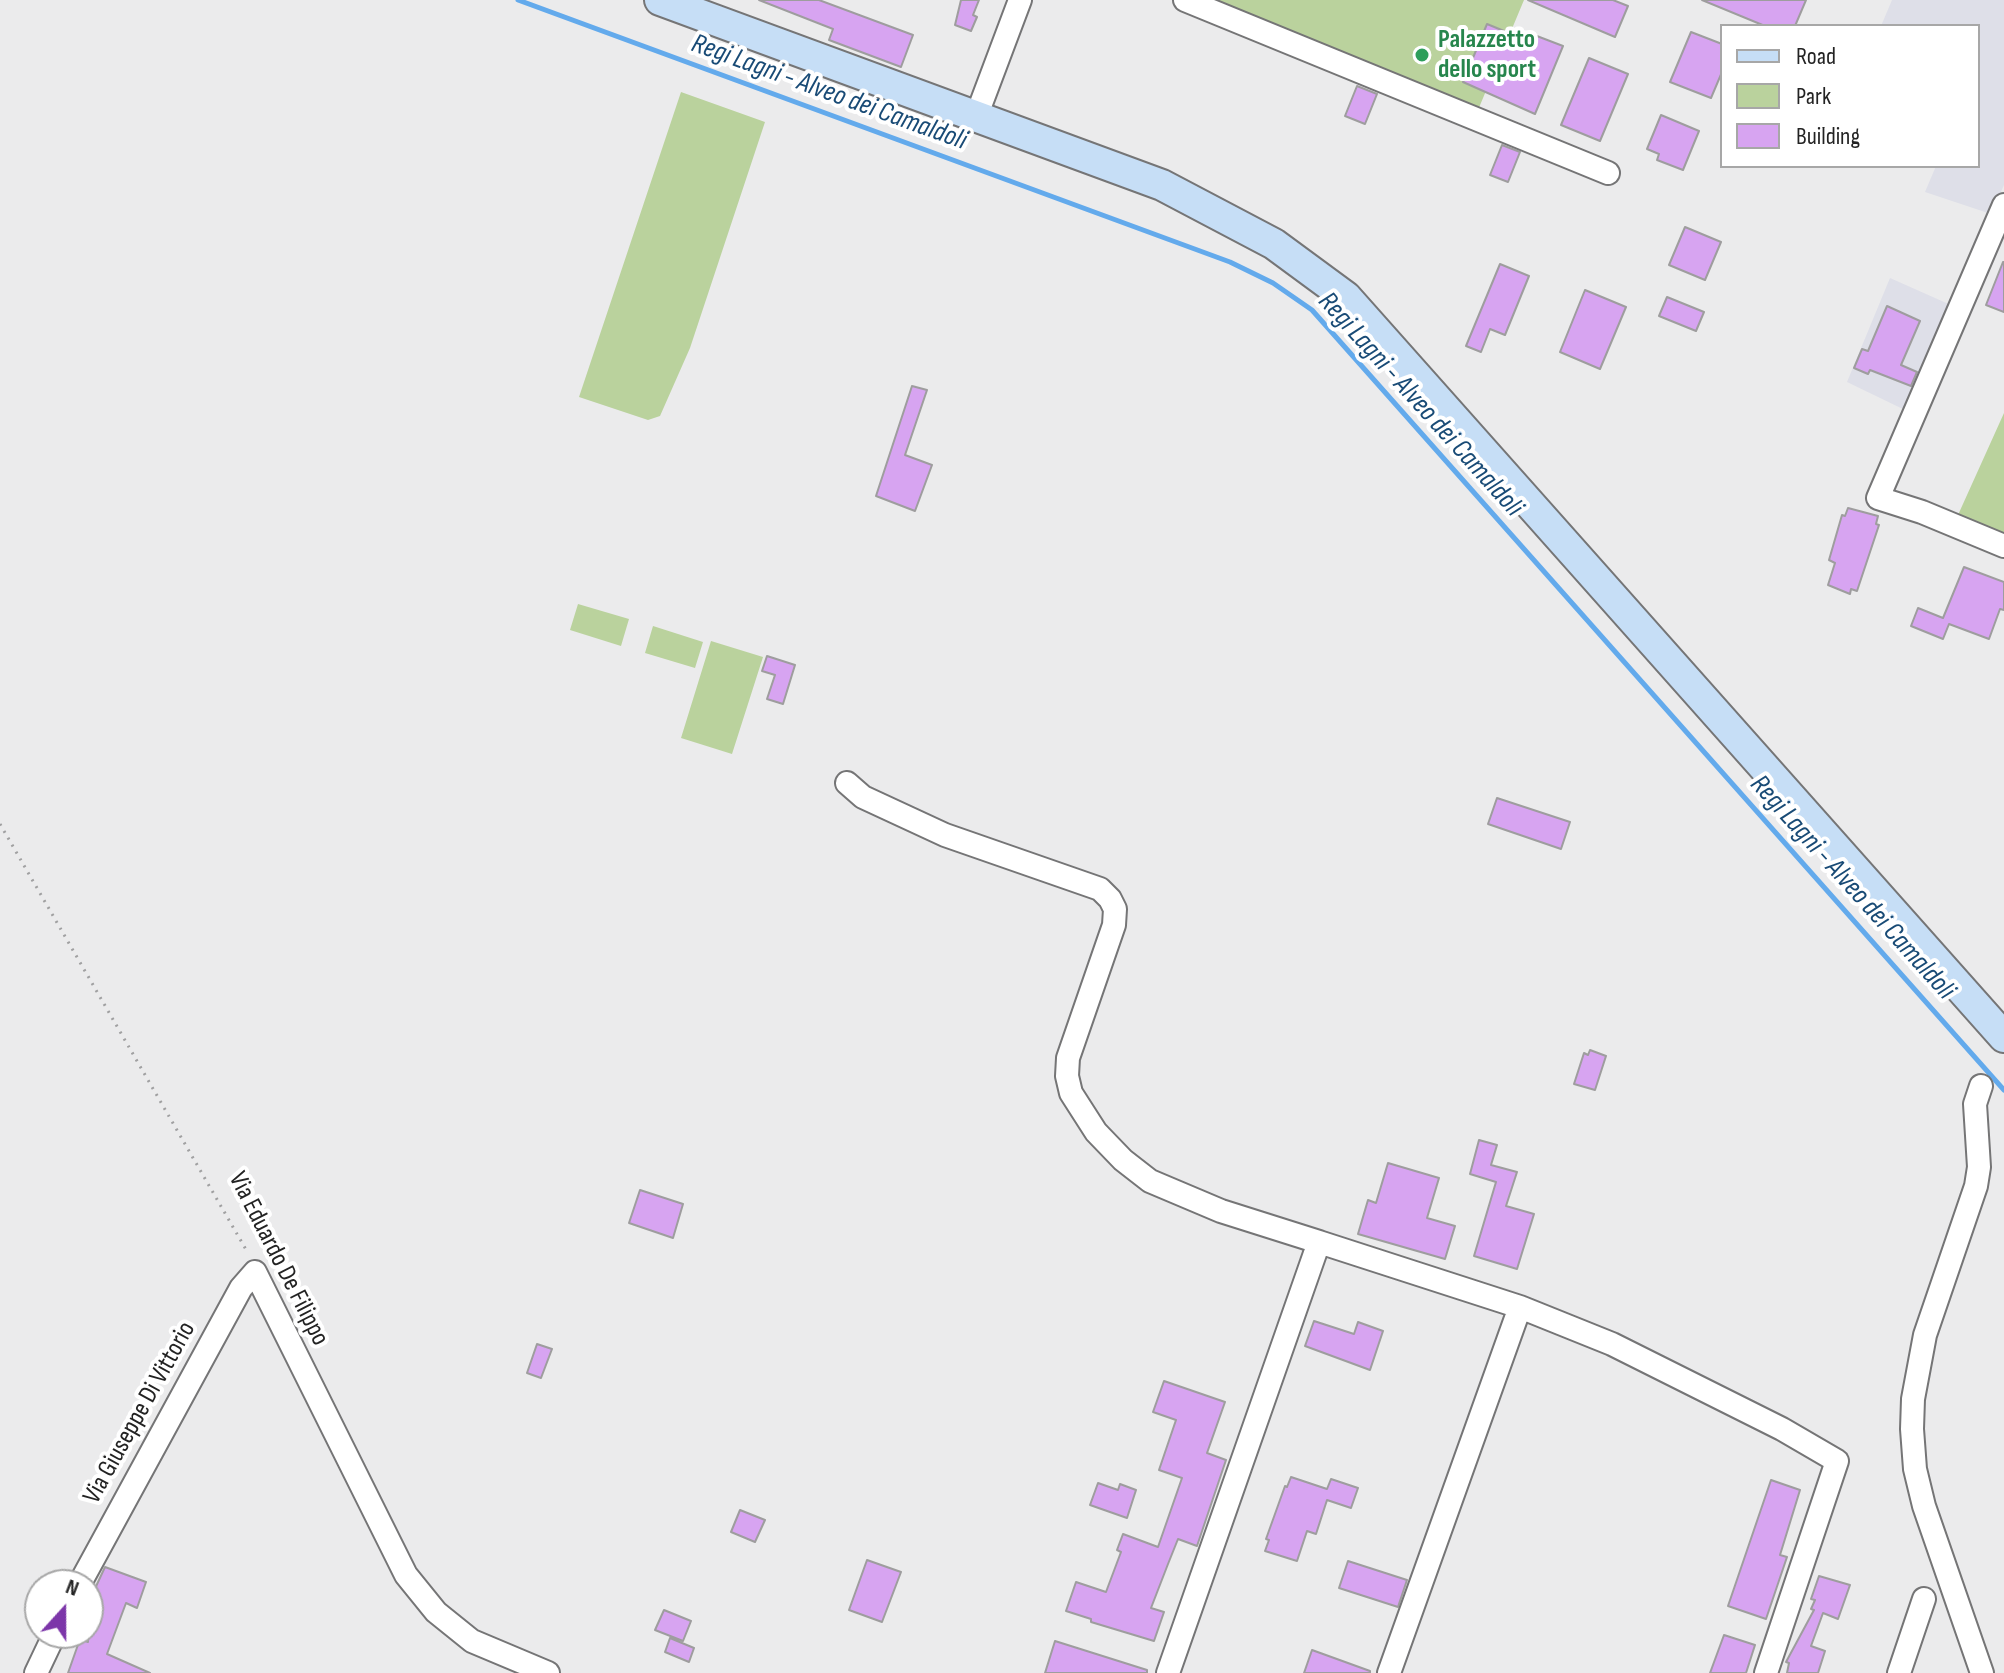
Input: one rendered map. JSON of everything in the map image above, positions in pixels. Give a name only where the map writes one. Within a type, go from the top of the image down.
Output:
[{"type":"street","points":[[660,0],[1162,185],[1274,244],[1346,297],[2004,1037]]},
{"type":"street","points":[[976,117],[1020,0]]},
{"type":"street","points":[[1185,0],[1608,173]]},
{"type":"street","points":[[2004,205],[1878,498],[1922,512],[2004,546]]},
{"type":"street","points":[[847,783],[863,797],[945,835],[1087,883],[1100,889],[1110,899],[1115,909],[1114,925],[1068,1058],[1067,1076],[1071,1093],[1096,1132],[1123,1160],[1150,1181],[1221,1211],[1520,1307],[1612,1344],[1782,1429],[1837,1461],[1766,1673]]},
{"type":"street","points":[[1981,1086],[1975,1104],[1979,1167],[1976,1186],[1925,1335],[1913,1399],[1912,1429],[1915,1469],[1924,1506],[1982,1673]]},
{"type":"street","points":[[1168,1673],[1319,1242]]},
{"type":"street","name":"Via Giuseppe Di Vittorio","points":[[88,1569],[241,1288],[255,1272]]},
{"type":"street","name":"Via Eduardo De Filippo","points":[[255,1272],[406,1575],[436,1612],[472,1641],[548,1673]]},
{"type":"street","points":[[1389,1673],[1520,1307]]},
{"type":"street","points":[[1899,1673],[1924,1599]]},
{"type":"street","points":[[36,1673],[47,1649]]},
{"type":"path","name":"Via Eduardo De Filippo","points":[[0,824],[244,1245],[255,1272]]},
{"type":"shaded area","points":[[1892,0],[2004,0],[2004,185],[1991,214],[1925,192],[1935,168],[1980,168],[1980,24],[1882,24]]},
{"type":"shaded area","points":[[1890,278],[1953,306],[1907,411],[1847,382]]},
{"type":"green space","name":"Palazzetto dello sport","points":[[1207,0],[1524,0],[1478,110]]},
{"type":"green space","points":[[681,92],[765,122],[690,348],[660,416],[648,420],[579,397]]},
{"type":"green space","points":[[2004,413],[2004,536],[1958,515]]},
{"type":"green space","points":[[578,604],[629,619],[621,646],[570,630]]},
{"type":"green space","points":[[653,626],[703,642],[695,668],[645,653]]},
{"type":"green space","points":[[711,641],[763,657],[732,754],[681,738]]},
{"type":"building","points":[[759,0],[819,0],[913,35],[901,67],[829,40],[833,29]]},
{"type":"building","points":[[961,0],[979,0],[971,31],[955,25]]},
{"type":"building","points":[[1528,0],[1613,0],[1628,6],[1615,37]]},
{"type":"building","points":[[1702,0],[1806,0],[1796,24],[1760,24]]},
{"type":"building","points":[[1487,24],[1526,40],[1529,33],[1563,46],[1535,114],[1463,82]]},
{"type":"building","points":[[1691,32],[1720,43],[1720,77],[1711,98],[1670,82]]},
{"type":"building","points":[[1589,58],[1628,74],[1600,141],[1561,125]]},
{"type":"building","points":[[1357,86],[1377,94],[1365,124],[1345,116]]},
{"type":"building","points":[[1661,115],[1699,131],[1683,170],[1657,160],[1659,154],[1647,149]]},
{"type":"building","points":[[1502,145],[1520,152],[1508,182],[1490,175]]},
{"type":"building","points":[[1685,227],[1721,242],[1705,280],[1669,265]]},
{"type":"building","points":[[2004,262],[2004,312],[1986,305]]},
{"type":"building","points":[[1500,264],[1529,276],[1505,335],[1490,329],[1481,352],[1466,346]]},
{"type":"building","points":[[1585,290],[1626,307],[1600,369],[1560,352]]},
{"type":"building","points":[[1667,297],[1704,312],[1696,331],[1659,316]]},
{"type":"building","points":[[1887,306],[1920,321],[1901,365],[1917,372],[1911,386],[1870,370],[1868,374],[1854,368],[1862,349],[1868,351]]},
{"type":"building","points":[[912,386],[927,390],[905,455],[932,465],[915,511],[876,496]]},
{"type":"building","points":[[1848,508],[1878,516],[1876,524],[1879,525],[1857,591],[1851,589],[1850,594],[1828,585],[1835,563],[1829,560],[1842,515],[1845,516]]},
{"type":"building","points":[[1964,567],[2004,582],[2004,610],[2000,609],[1989,639],[1949,624],[1943,639],[1911,626],[1918,608],[1943,618]]},
{"type":"building","points":[[767,656],[795,665],[783,704],[767,699],[775,675],[762,671]]},
{"type":"building","points":[[1497,798],[1570,822],[1561,849],[1488,824]]},
{"type":"building","points":[[1590,1050],[1606,1056],[1595,1090],[1574,1084],[1584,1053],[1588,1055]]},
{"type":"building","points":[[1479,1140],[1497,1145],[1491,1165],[1517,1172],[1506,1206],[1534,1214],[1517,1269],[1474,1256],[1496,1182],[1470,1174]]},
{"type":"building","points":[[1388,1163],[1439,1178],[1427,1218],[1455,1226],[1445,1259],[1358,1234],[1368,1200],[1376,1203]]},
{"type":"building","points":[[640,1190],[683,1204],[673,1238],[629,1223]]},
{"type":"building","points":[[1314,1321],[1354,1334],[1358,1322],[1383,1331],[1370,1370],[1305,1346]]},
{"type":"building","points":[[537,1344],[552,1349],[541,1378],[527,1373]]},
{"type":"building","points":[[1164,1381],[1225,1402],[1207,1453],[1226,1460],[1197,1546],[1178,1539],[1168,1564],[1151,1608],[1164,1612],[1154,1641],[1066,1611],[1076,1582],[1106,1592],[1121,1552],[1117,1550],[1123,1534],[1158,1547],[1182,1478],[1159,1470],[1176,1420],[1153,1412]]},
{"type":"building","points":[[1291,1477],[1327,1489],[1331,1479],[1358,1488],[1351,1508],[1327,1500],[1316,1534],[1307,1531],[1297,1561],[1265,1551],[1269,1540],[1266,1539]]},
{"type":"building","points":[[1771,1480],[1800,1490],[1780,1555],[1787,1557],[1766,1619],[1728,1606]]},
{"type":"building","points":[[1098,1483],[1118,1490],[1120,1484],[1136,1490],[1127,1518],[1090,1505]]},
{"type":"building","points":[[740,1510],[765,1520],[755,1542],[731,1532]]},
{"type":"building","points":[[867,1560],[901,1572],[882,1622],[849,1610]]},
{"type":"building","points":[[1348,1561],[1407,1580],[1398,1607],[1339,1588]]},
{"type":"building","points":[[104,1569],[146,1582],[137,1608],[126,1603],[107,1654],[150,1673],[68,1673],[76,1649],[104,1649]]},
{"type":"building","points":[[1819,1576],[1850,1585],[1838,1619],[1823,1613],[1811,1646],[1825,1651],[1818,1673],[1787,1673],[1789,1663],[1786,1662],[1814,1610],[1811,1609],[1815,1600],[1811,1599]]},
{"type":"building","points":[[664,1610],[691,1621],[683,1641],[655,1630]]},
{"type":"building","points":[[1724,1635],[1755,1645],[1746,1673],[1710,1673]]},
{"type":"building","points":[[670,1638],[694,1648],[689,1662],[665,1652]]},
{"type":"building","points":[[1055,1641],[1147,1670],[1147,1673],[1045,1673]]},
{"type":"building","points":[[1312,1650],[1370,1671],[1370,1673],[1304,1673]]},
{"type":"waterway","name":"Regi Lagni - Alveo dei Camaldoli","points":[[518,0],[1230,262],[1273,283],[1312,310],[2004,1090]]},
{"type":"place","name":"Palazzetto dello sport","points":[[1422,55]]}]
